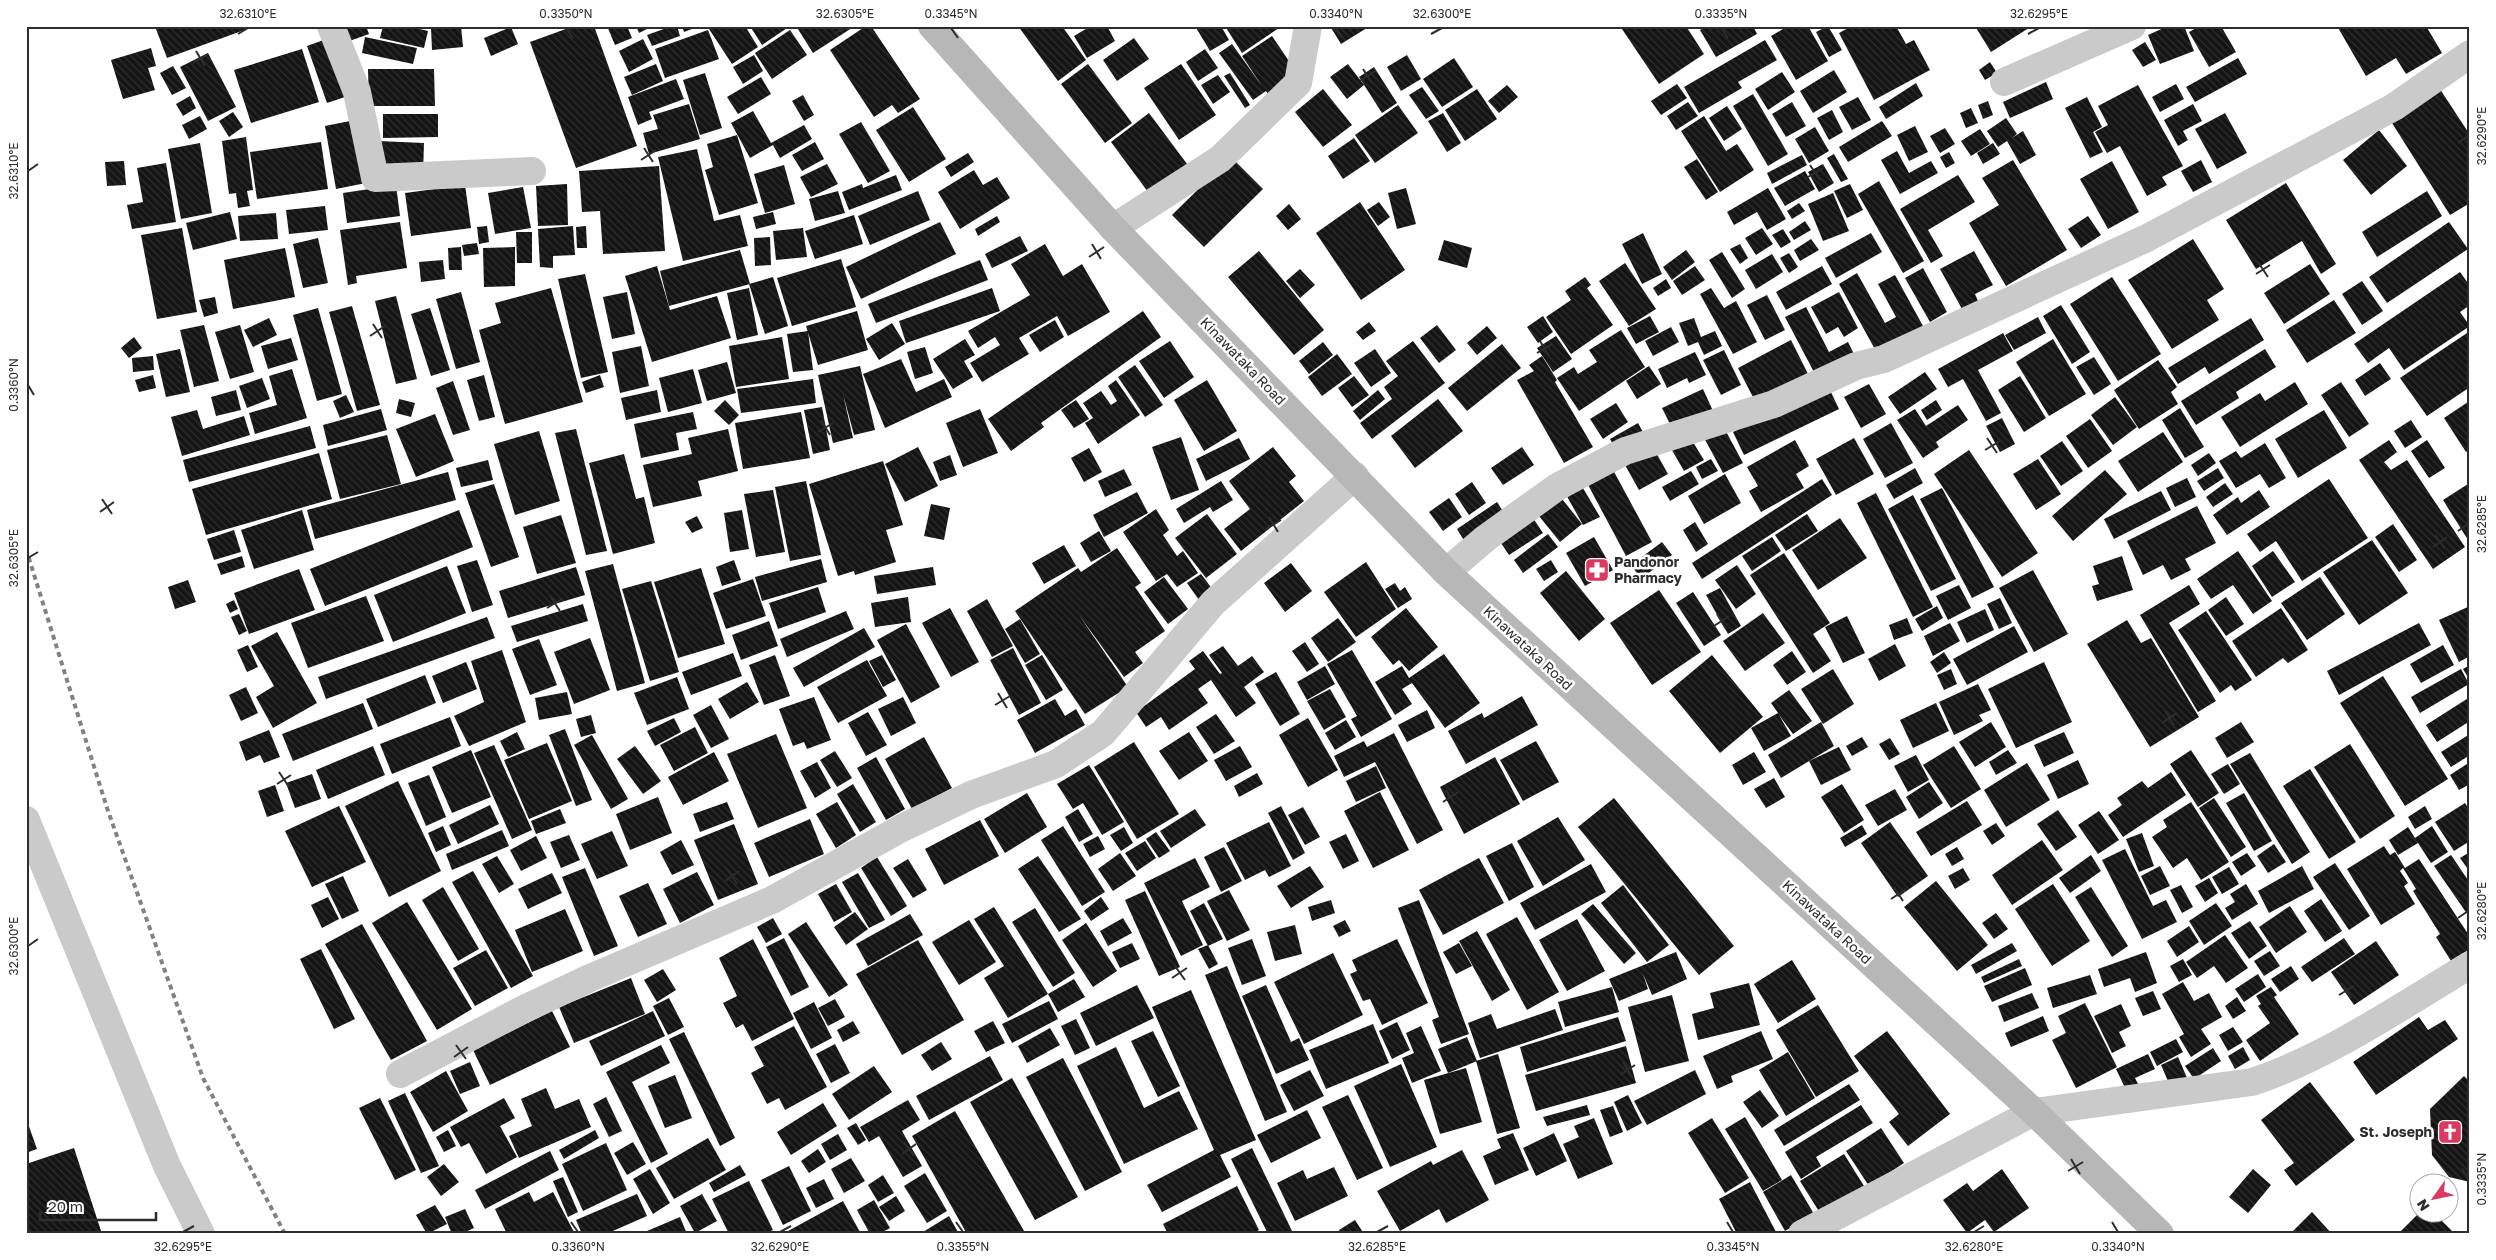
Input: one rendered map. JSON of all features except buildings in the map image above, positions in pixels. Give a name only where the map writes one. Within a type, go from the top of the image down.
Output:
[{"type":"street","points":[[332,26],[357,92],[375,178],[532,171]]},
{"type":"street","name":"Kinawataka Road","points":[[932,26],[1113,228],[1446,572],[2034,1112],[2160,1234]]},
{"type":"street","points":[[1113,228],[1220,159],[1298,83],[1308,26]]},
{"type":"street","points":[[2004,82],[2132,26]]},
{"type":"street","points":[[1446,572],[1486,538],[1556,487],[1624,451],[1774,404],[1856,366],[1884,359],[2147,238],[2394,107],[2470,54]]},
{"type":"street","points":[[400,1074],[564,990],[772,900],[902,828],[971,795],[1056,764],[1104,733],[1213,603],[1355,476]]},
{"type":"street","points":[[26,820],[167,1166],[201,1234]]},
{"type":"street","points":[[1802,1234],[2034,1112],[2252,1082],[2273,1075],[2345,1039],[2470,965]]},
{"type":"railway","points":[[26,549],[107,808],[203,1078],[285,1234]]},
{"type":"place","name":"Pandonor Pharmacy","points":[[1597,570]]},
{"type":"place","name":"St. Joseph","points":[[2450,1132]]}]
